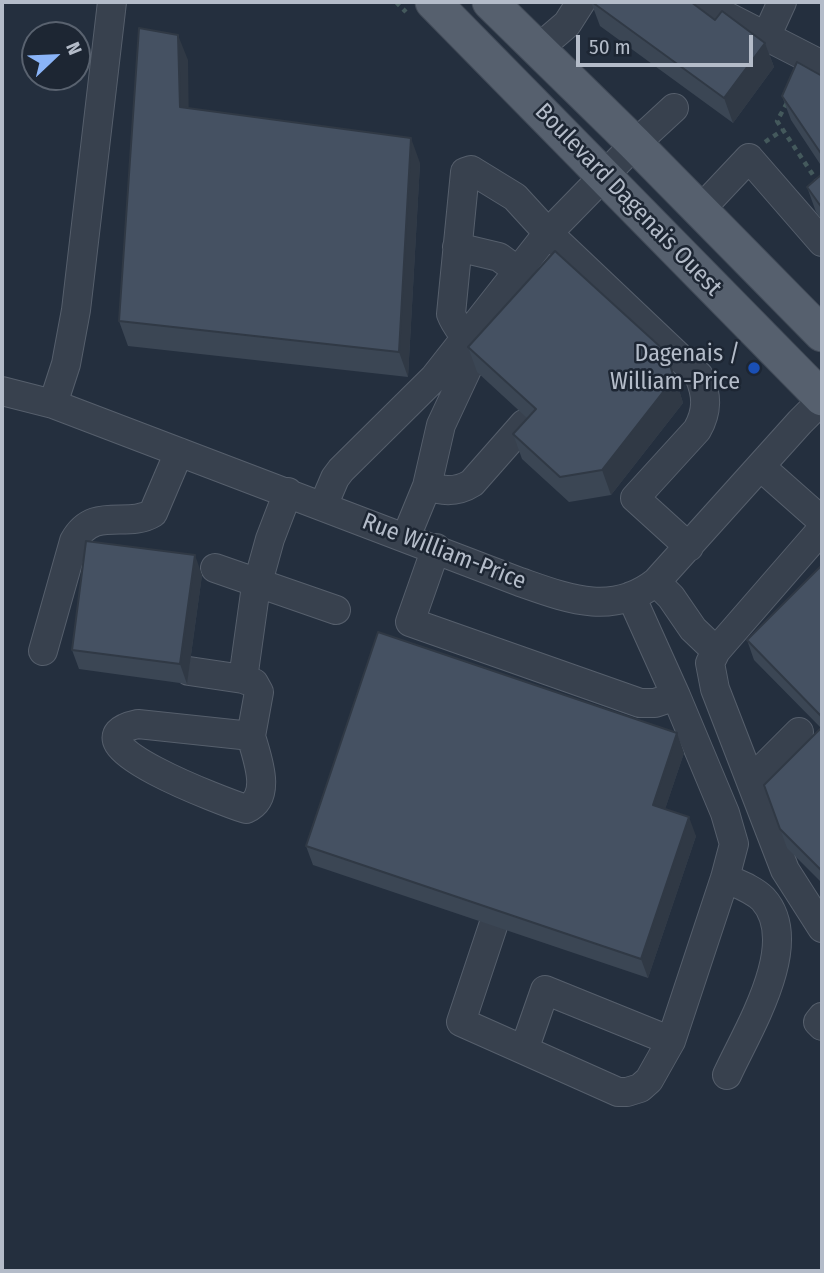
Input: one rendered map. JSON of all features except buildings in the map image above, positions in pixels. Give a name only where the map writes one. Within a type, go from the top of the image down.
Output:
[{"type":"main road","name":"Boulevard Dagenais Ouest","points":[[433,2],[822,399]]},
{"type":"main road","name":"Boulevard Dagenais Ouest","points":[[490,2],[540,48],[822,334]]},
{"type":"street","points":[[53,404],[66,364],[76,310],[112,2]]},
{"type":"street","points":[[540,48],[567,24],[582,2]]},
{"type":"street","points":[[699,2],[822,65]]},
{"type":"street","points":[[766,37],[782,2]]},
{"type":"street","points":[[323,506],[341,470],[434,378],[548,233],[674,108]]},
{"type":"street","points":[[700,210],[749,158],[822,242]]},
{"type":"street","points":[[406,537],[427,486],[441,425],[470,363],[472,347],[454,323],[451,314],[465,172],[475,170],[515,197],[548,233],[699,376],[706,396],[702,420],[697,430],[635,498],[689,547]]},
{"type":"street","points":[[457,247],[499,257],[518,271]]},
{"type":"street","name":"Rue William-Price","points":[[2,391],[53,404],[520,582],[584,602],[607,602],[631,596],[656,582],[822,399]]},
{"type":"street","points":[[427,486],[445,491],[466,487],[524,424]]},
{"type":"street","points":[[43,652],[74,541],[80,530],[106,519],[135,520],[153,513],[179,452]]},
{"type":"street","points":[[761,467],[822,521]]},
{"type":"street","points":[[243,679],[258,582],[270,539],[288,492]]},
{"type":"street","points":[[822,529],[716,651],[710,663],[710,671],[785,870],[822,928]]},
{"type":"street","points":[[436,548],[410,622],[640,703],[654,703],[676,696]]},
{"type":"street","points":[[215,568],[336,610]]},
{"type":"street","points":[[656,582],[671,597],[693,629],[716,651]]},
{"type":"street","points":[[493,926],[461,1023],[618,1092],[627,1093],[640,1088],[649,1080],[670,1041],[732,857],[733,834],[631,596]]},
{"type":"street","points":[[189,671],[243,679],[254,683],[259,692],[251,736],[260,769],[261,787],[259,798],[253,806],[246,809],[162,774],[128,756],[119,747],[118,733],[125,727],[138,724],[251,736]]},
{"type":"street","points":[[751,780],[799,732]]},
{"type":"street","points":[[725,878],[748,888],[763,900],[777,933],[778,948],[768,984],[727,1075]]},
{"type":"street","points":[[524,1050],[545,990],[670,1041]]},
{"type":"street","points":[[822,1017],[818,1022],[822,1026]]},
{"type":"path","points":[[789,99],[777,121],[822,187]]},
{"type":"place","name":"Dagenais / William-Price","points":[[754,368]]}]
